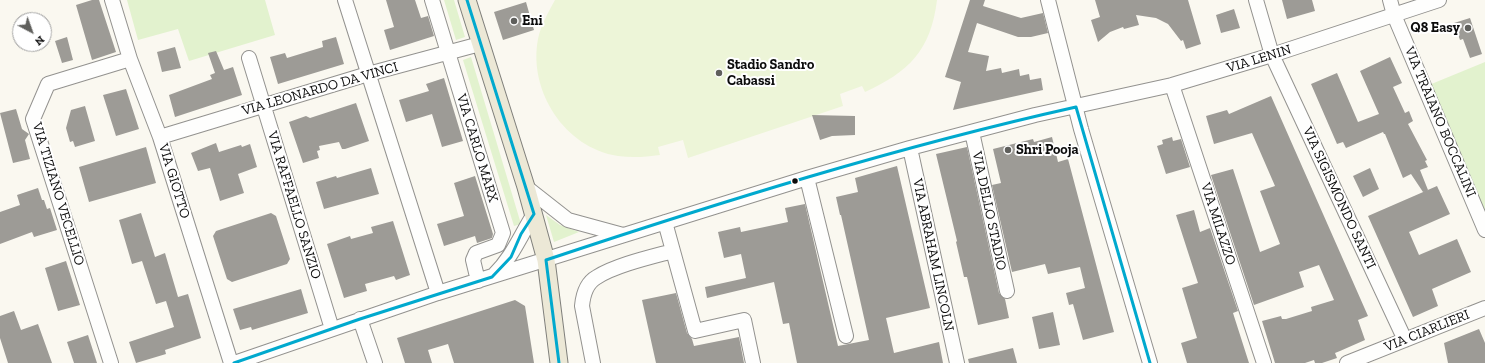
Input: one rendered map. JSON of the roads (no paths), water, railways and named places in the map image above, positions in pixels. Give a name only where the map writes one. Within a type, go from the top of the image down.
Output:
[{"type":"main road","points":[[468,0],[480,44],[526,187],[546,260],[559,363]]},
{"type":"street","name":"VIA GIOTTO","points":[[112,0],[130,59],[160,137],[230,363]]},
{"type":"street","points":[[345,0],[438,293]]},
{"type":"street","name":"VIA CARLO MARX","points":[[432,0],[503,233],[498,245],[476,253],[473,260],[478,281]]},
{"type":"street","points":[[1048,0],[1076,107],[1150,363]]},
{"type":"street","name":"VIA SIGISMONDO SANTI","points":[[1256,0],[1272,55],[1405,340]]},
{"type":"street","name":"VIA TRAIANO BOCCALINI","points":[[1390,0],[1394,15],[1485,230]]},
{"type":"street","name":"VIA LENIN","points":[[1076,107],[1172,85],[1272,55],[1439,0]]},
{"type":"street","name":"VIA LEONARDO DA VINCI","points":[[160,137],[368,74],[449,54],[480,44]]},
{"type":"street","name":"VIA RAFFAELLO SANZIO","points":[[249,58],[262,105],[332,329]]},
{"type":"street","name":"VIA TIZIANO VECELLIO","points":[[111,363],[33,119],[48,84],[130,59]]},
{"type":"street","name":"VIA MILAZZO","points":[[1172,85],[1264,363]]},
{"type":"street","points":[[234,363],[438,293],[807,178],[910,148],[1076,107]]},
{"type":"street","name":"VIA DELLO STADIO","points":[[972,132],[1007,291]]},
{"type":"street","name":"VIA ABRAHAM LINCOLN","points":[[910,148],[957,363]]},
{"type":"street","points":[[807,178],[846,336]]},
{"type":"street","points":[[526,187],[568,220],[623,235]]},
{"type":"street","points":[[492,277],[511,257],[521,234],[534,214]]},
{"type":"street","points":[[665,222],[695,330],[744,320],[753,363]]},
{"type":"street","points":[[593,363],[582,306],[583,297],[588,286],[596,277],[636,261],[673,251]]},
{"type":"street","name":"VIA CIARLIERI","points":[[1348,363],[1485,308]]},
{"type":"street","points":[[360,319],[375,363]]},
{"type":"place","name":"Eni","points":[[514,21]]},
{"type":"place","name":"Q8 Easy","points":[[1468,28]]},
{"type":"place","name":"Stadio Sandro Cabassi","points":[[719,73]]},
{"type":"place","name":"Shri Pooja","points":[[1008,150]]}]
